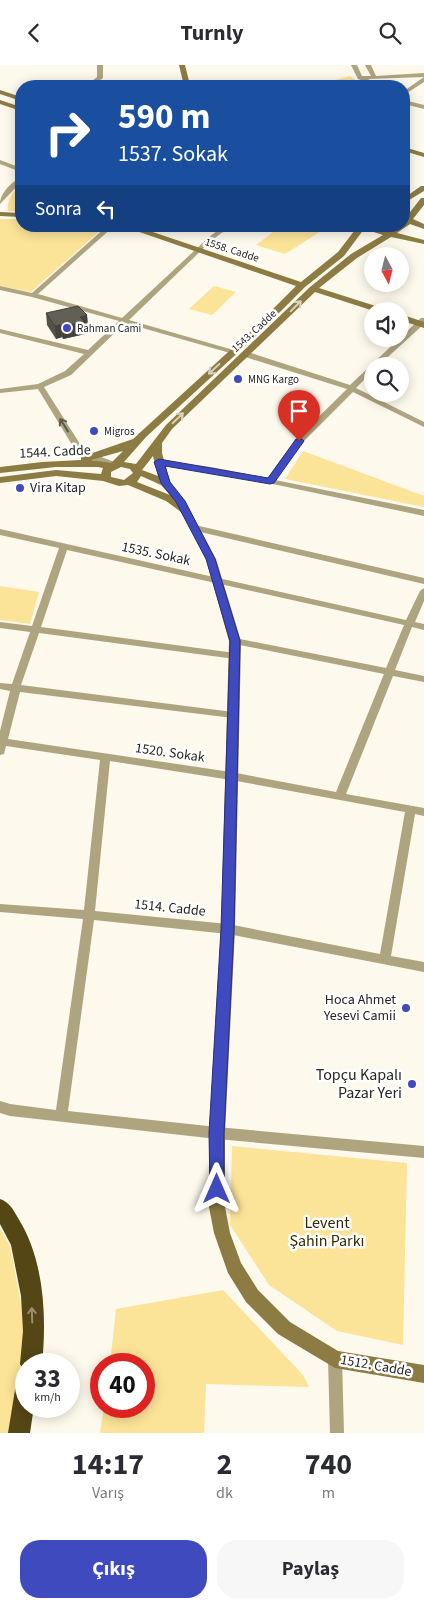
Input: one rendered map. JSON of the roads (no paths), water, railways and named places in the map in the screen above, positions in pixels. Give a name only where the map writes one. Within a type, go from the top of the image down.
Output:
[{"type":"highway","points":[[0,1208],[15,1231],[31,1285],[33,1353]]},
{"type":"highway","points":[[19,1433],[21,1418]]},
{"type":"main road","points":[[182,65],[186,80]]},
{"type":"main road","points":[[0,92],[15,97]]},
{"type":"main road","points":[[0,102],[15,107]]},
{"type":"main road","points":[[410,151],[424,155]]},
{"type":"main road","points":[[410,197],[424,188]]},
{"type":"main road","name":"1543. Cadde","points":[[410,216],[424,200]]},
{"type":"main road","points":[[0,214],[15,215]]},
{"type":"main road","points":[[410,223],[424,227]]},
{"type":"main road","name":"1558. Cadde","points":[[143,232],[302,285]]},
{"type":"main road","name":"1543. Cadde","points":[[106,478],[105,472],[143,435],[253,334],[302,285],[341,254],[359,232]]},
{"type":"main road","points":[[382,232],[424,242]]},
{"type":"main road","name":"1543. Cadde","points":[[129,482],[135,478],[137,470],[157,441],[170,427],[313,289],[354,256],[394,232]]},
{"type":"main road","points":[[313,289],[364,305]]},
{"type":"main road","points":[[409,319],[423,323]]},
{"type":"main road","points":[[70,464],[121,448],[143,435]]},
{"type":"main road","points":[[157,441],[159,462],[165,483]]},
{"type":"main road","name":"1544. Cadde","points":[[0,471],[70,464],[102,463],[125,464],[137,470]]},
{"type":"main road","name":"1512. Cadde","points":[[137,470],[165,483],[176,495],[210,559],[235,641],[228,929],[216,1133],[217,1207],[222,1233],[234,1267],[252,1296],[284,1328],[335,1359],[424,1374]]},
{"type":"main road","name":"1544. Cadde","points":[[0,480],[56,473],[106,478],[113,482],[129,482]]},
{"type":"main road","name":"1512. Cadde","points":[[129,482],[170,499],[185,512]]},
{"type":"street","points":[[97,80],[100,78],[100,65]]},
{"type":"street","points":[[354,65],[360,78],[365,80]]},
{"type":"street","points":[[368,65],[374,77]]},
{"type":"street","points":[[360,78],[424,75]]},
{"type":"street","points":[[410,89],[424,79]]},
{"type":"street","points":[[410,104],[424,107]]},
{"type":"street","points":[[0,163],[15,168]]},
{"type":"street","points":[[0,202],[15,184]]},
{"type":"street","points":[[33,295],[104,232]]},
{"type":"street","points":[[0,391],[40,386],[68,373],[221,232]]},
{"type":"street","points":[[0,288],[33,295],[233,351]]},
{"type":"street","points":[[384,357],[423,323]]},
{"type":"street","points":[[0,331],[91,353]]},
{"type":"street","points":[[245,354],[351,387],[424,425]]},
{"type":"street","points":[[270,481],[299,441],[364,375]]},
{"type":"street","points":[[40,386],[76,446],[93,457],[114,465]]},
{"type":"street","points":[[159,462],[270,481],[424,513]]},
{"type":"street","points":[[195,529],[424,581]]},
{"type":"street","name":"1535. Sokak","points":[[0,532],[424,627]]},
{"type":"street","points":[[1,744],[16,687],[64,547]]},
{"type":"street","points":[[339,797],[424,591]]},
{"type":"street","points":[[0,625],[235,656]]},
{"type":"street","points":[[235,641],[424,679]]},
{"type":"street","points":[[0,685],[234,715]]},
{"type":"street","name":"1520. Sokak","points":[[1,744],[231,776],[424,813]]},
{"type":"street","points":[[61,1116],[89,915],[105,757]]},
{"type":"street","points":[[385,960],[411,810]]},
{"type":"street","name":"1514. Cadde","points":[[0,908],[228,929],[424,967]]},
{"type":"street","points":[[0,1107],[10,1110],[216,1133],[424,1152]]},
{"type":"street","points":[[335,1359],[337,1433]]},
{"type":"place","name":"Rahman Cami","points":[[67,328]]},
{"type":"place","name":"MNG Kargo","points":[[238,379]]},
{"type":"place","name":"Migros","points":[[94,431]]},
{"type":"place","name":"Vira Kitap","points":[[20,488]]},
{"type":"place","name":"Hoca Ahmet Yesevi Camii","points":[[406,1008]]},
{"type":"place","name":"Topçu Kapalı Pazar Yeri","points":[[412,1084]]},
{"type":"park label","name":"Levent Şahin Parkı","points":[[327,1232]]}]
